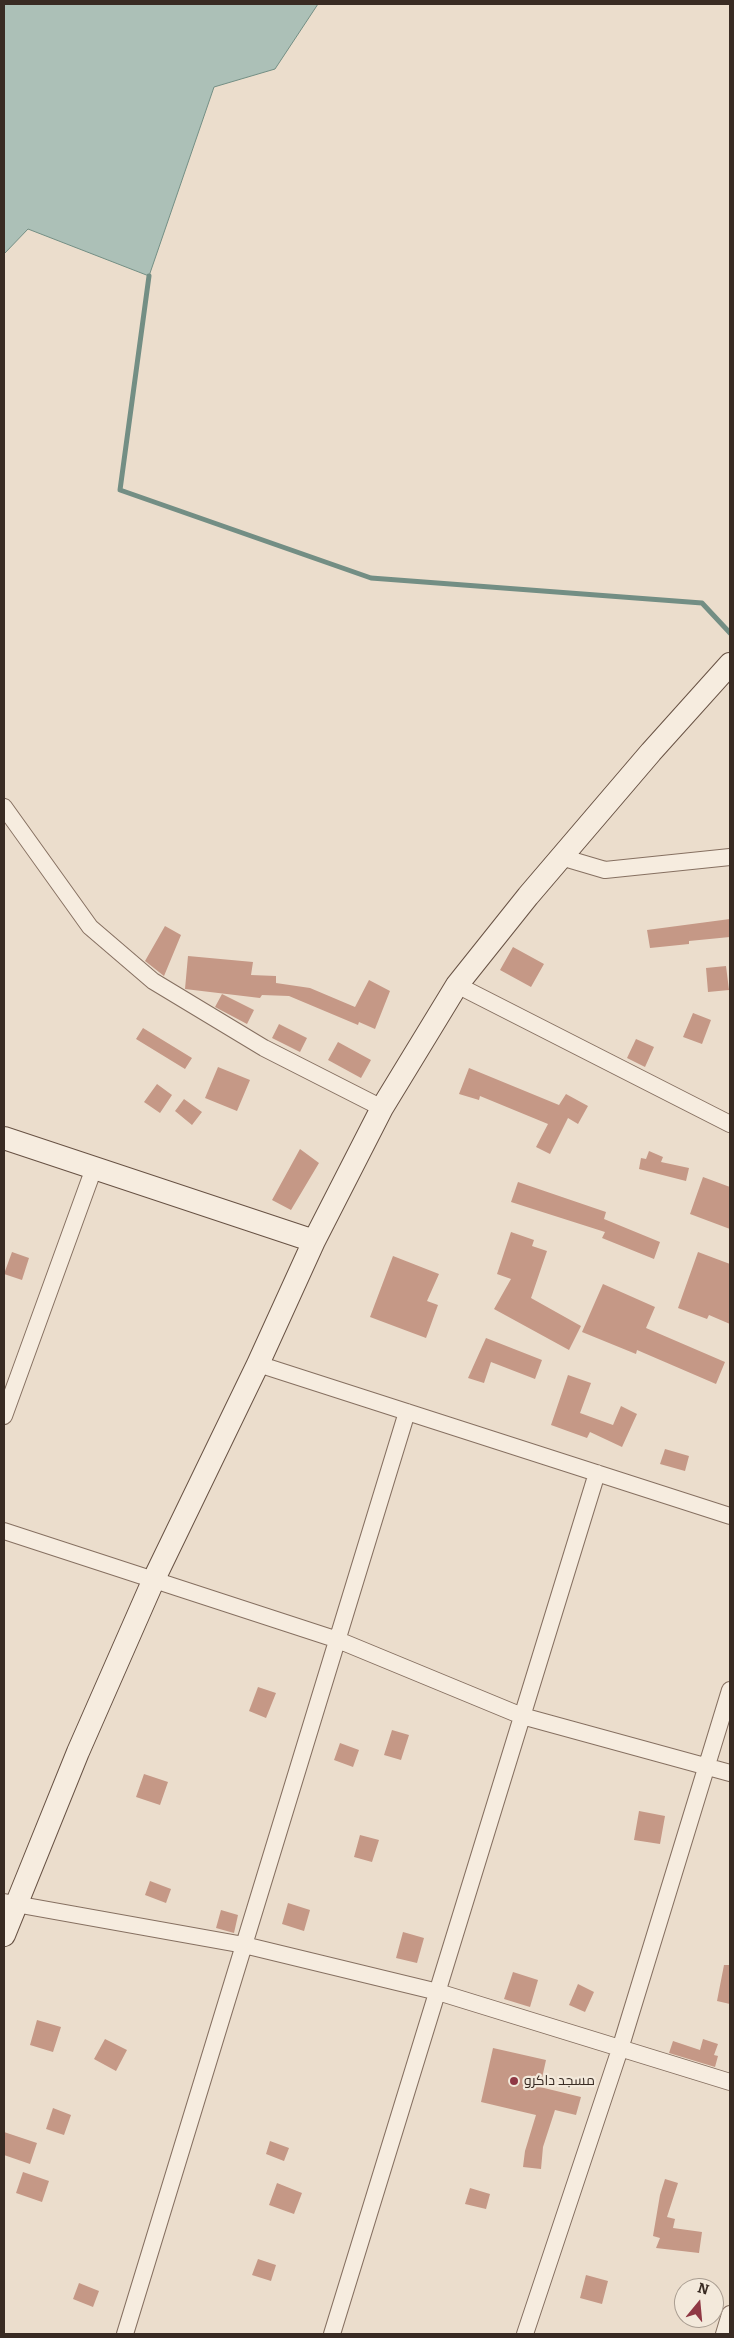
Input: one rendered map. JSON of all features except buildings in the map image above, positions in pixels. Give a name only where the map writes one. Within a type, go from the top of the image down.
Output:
[{"type":"main road","points":[[4,1935],[9,1904],[154,1579],[258,1364],[314,1241],[382,1108],[457,985],[651,752],[730,664]]},
{"type":"main road","points":[[4,1138],[314,1241]]},
{"type":"street","points":[[4,807],[90,927],[153,981],[264,1048],[382,1108]]},
{"type":"street","points":[[562,857],[604,870],[730,857]]},
{"type":"street","points":[[457,985],[730,1124]]},
{"type":"street","points":[[4,1416],[94,1168]]},
{"type":"street","points":[[258,1364],[730,1516]]},
{"type":"street","points":[[125,2334],[407,1412]]},
{"type":"street","points":[[332,2334],[597,1473]]},
{"type":"street","points":[[4,1531],[338,1640],[522,1716],[730,1773]]},
{"type":"street","points":[[526,2334],[620,2049],[730,1690]]},
{"type":"street","points":[[9,1904],[244,1945],[438,1992],[730,2082]]},
{"type":"street","points":[[724,2334],[730,2314]]},
{"type":"shaded area","points":[[4,4],[318,4],[275,69],[214,87],[149,276],[28,229],[4,254]]},
{"type":"waterway","points":[[149,276],[120,490],[371,578],[702,603],[730,633]]},
{"type":"place","name":"مسجد داكرو","points":[[514,2081]]}]
